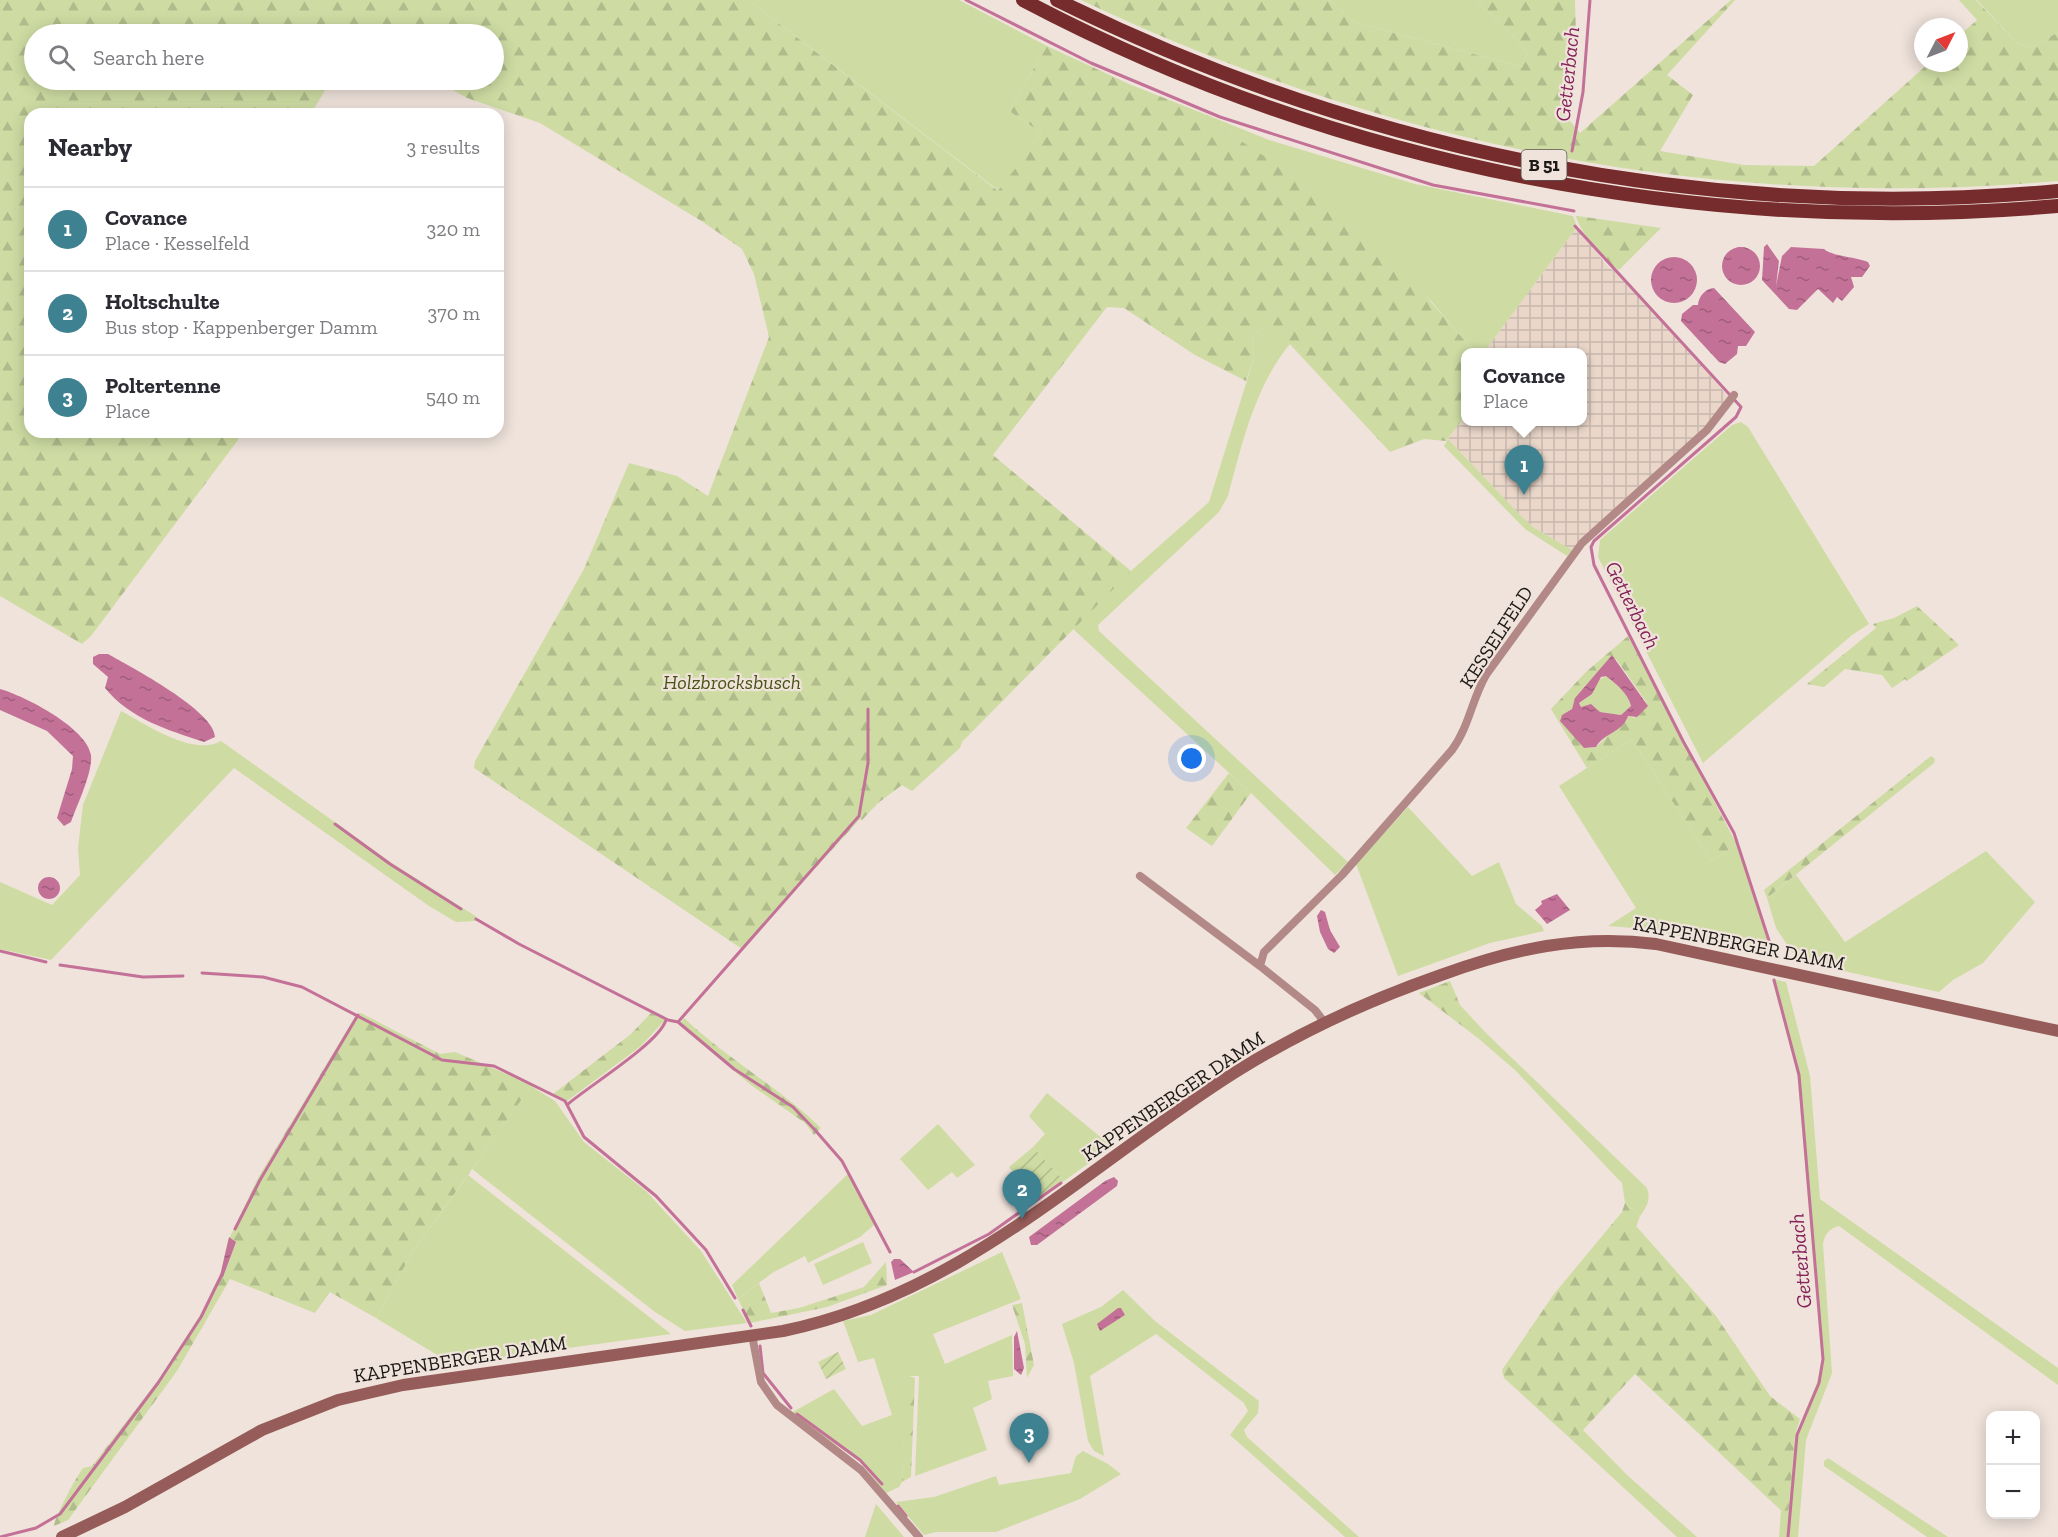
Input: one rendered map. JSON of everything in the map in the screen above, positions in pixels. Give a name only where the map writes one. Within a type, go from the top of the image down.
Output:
[{"type":"highway","name":"B 51","points":[[1023,0],[1150,60],[1283,112],[1453,162],[1536,180],[1679,202],[1820,213],[1952,213],[2058,206]]},
{"type":"highway","name":"B 51","points":[[1058,0],[1154,46],[1282,96],[1463,149],[1529,163],[1625,179],[1756,194],[1891,199],[2058,191]]},
{"type":"main road","name":"KAPPENBERGER DAMM","points":[[62,1537],[125,1507],[262,1430],[338,1400],[403,1385],[752,1335],[810,1325],[838,1317],[892,1295],[963,1261],[1039,1213],[1227,1078],[1324,1023],[1467,965],[1551,943],[1599,939],[1656,944],[2058,1031]]},
{"type":"street","name":"KESSELFELD","points":[[1260,966],[1264,952],[1342,875],[1452,750],[1464,732],[1475,696],[1486,675],[1578,547],[1707,430],[1732,397]]},
{"type":"street","points":[[1140,876],[1260,966],[1315,1010],[1324,1023]]},
{"type":"street","points":[[752,1335],[762,1382],[777,1405],[861,1470],[919,1537]]},
{"type":"shaded area","points":[[1577,227],[1608,267],[1617,272],[1728,396],[1711,423],[1572,550],[1533,527],[1448,439],[1461,421],[1461,426],[1587,426],[1587,348],[1487,348]]},
{"type":"green space","name":"Holzbrocksbusch","points":[[0,0],[748,0],[998,191],[1042,133],[1009,111],[1047,46],[1129,84],[1222,121],[1221,128],[1301,181],[1357,226],[1418,287],[1471,348],[1461,348],[1461,421],[1446,441],[1424,439],[1390,452],[1273,326],[1265,326],[1252,338],[1254,358],[1246,381],[1195,355],[1124,308],[1107,307],[993,455],[1131,571],[962,742],[960,748],[912,791],[902,785],[878,803],[862,820],[860,819],[742,949],[474,768],[475,761],[584,569],[629,463],[677,476],[708,496],[769,337],[754,274],[742,249],[703,222],[540,123],[504,111],[504,108],[496,108],[467,98],[453,90],[504,90],[504,24],[24,24],[24,90],[325,90],[315,108],[24,108],[24,438],[238,438],[91,636],[82,644],[0,596]]},
{"type":"green space","points":[[748,0],[959,0],[1047,46],[1009,111],[1042,133],[999,191]]},
{"type":"green space","points":[[1081,0],[1330,0],[1354,22],[1522,67],[1527,54],[1521,44],[1476,0],[1575,0],[1577,74],[1565,115],[1580,133],[1731,0],[1735,0],[1667,75],[1693,95],[1660,151],[1744,165],[1814,166],[1919,72],[1968,72],[1968,28],[1977,20],[1959,0],[1976,0],[2019,45],[2033,47],[2058,32],[2058,181],[1930,188],[1804,186],[1680,176],[1557,157],[1436,130],[1316,95],[1198,51]]},
{"type":"green space","points":[[1330,0],[1476,0],[1521,44],[1527,54],[1522,67],[1354,22]]},
{"type":"green space","points":[[1977,0],[2058,0],[2058,32],[2033,47],[2019,45]]},
{"type":"green space","points":[[1222,121],[1269,140],[1415,184],[1573,216],[1577,227],[1487,348],[1471,348],[1432,302],[1312,189],[1221,128]]},
{"type":"green space","points":[[1576,216],[1661,228],[1619,270],[1607,261],[1594,246],[1582,230]]},
{"type":"green space","points":[[1265,326],[1273,326],[1290,344],[1268,378],[1251,416],[1228,496],[1219,512],[1098,625],[1099,631],[1348,862],[1335,875],[1251,793],[1072,628],[1115,585],[1209,502],[1254,358],[1252,338]]},
{"type":"green space","points":[[1741,422],[1748,427],[1869,624],[1852,635],[1703,763],[1598,557],[1600,540],[1732,425]]},
{"type":"green space","points":[[1448,439],[1533,527],[1572,550],[1567,556],[1525,529],[1444,446]]},
{"type":"green space","points":[[1917,606],[1959,645],[1907,681],[1905,679],[1892,688],[1882,675],[1845,669],[1824,687],[1807,684],[1876,628],[1873,624],[1894,618]]},
{"type":"green space","points":[[1628,636],[1737,845],[1711,861],[1632,739],[1587,768],[1551,709],[1586,672]],"holes":[[[1616,659],[1647,703],[1634,718],[1628,716],[1596,747],[1588,748],[1562,715],[1572,709],[1579,694],[1590,681]]]},
{"type":"green space","points":[[1606,676],[1621,689],[1631,706],[1621,715],[1600,712],[1591,705],[1581,707],[1579,703],[1592,694],[1597,681]]},
{"type":"green space","points":[[121,711],[157,731],[184,742],[210,745],[221,741],[392,863],[477,917],[476,921],[456,922],[429,906],[234,768],[51,960],[0,949],[0,882],[52,905],[80,875],[78,848],[83,805]]},
{"type":"green space","points":[[1632,739],[1711,861],[1737,845],[1773,956],[1646,929],[1608,926],[1636,908],[1559,786]]},
{"type":"green space","points":[[1931,756],[1935,759],[1934,763],[1767,898],[1764,890]]},
{"type":"green space","points":[[1229,773],[1251,793],[1212,846],[1186,828]]},
{"type":"green space","points":[[1408,807],[1472,876],[1499,862],[1516,904],[1542,926],[1544,931],[1490,943],[1398,976],[1356,864]]},
{"type":"green space","points":[[1986,851],[2035,902],[1983,963],[1953,980],[1939,992],[1798,961],[1776,928],[1767,898],[1796,875],[1845,942]]},
{"type":"green space","points":[[1772,979],[1786,982],[1810,1076],[1820,1199],[2058,1368],[2058,1385],[1839,1226],[1830,1230],[1823,1244],[1832,1373],[1806,1440],[1798,1537],[1779,1537],[1781,1511],[1788,1516],[1795,1436],[1817,1383],[1822,1359],[1797,1071]]},
{"type":"green space","points":[[1450,981],[1460,1005],[1487,1034],[1479,1039],[1419,993]]},
{"type":"green space","points":[[361,1013],[440,1054],[455,1052],[532,1085],[412,1253],[376,1318],[330,1292],[315,1313],[230,1279],[177,1371],[68,1520],[54,1526],[66,1497],[83,1468],[92,1466],[159,1379],[201,1314],[220,1276],[228,1241],[258,1178],[356,1015]]},
{"type":"green space","points":[[651,1013],[665,1020],[641,1046],[567,1101],[553,1094],[631,1034]]},
{"type":"green space","points":[[684,1018],[718,1047],[788,1099],[821,1128],[814,1135],[805,1123],[751,1085],[679,1025]]},
{"type":"green space","points":[[1487,1034],[1647,1188],[1648,1203],[1640,1216],[1625,1203],[1622,1183],[1515,1070],[1479,1039]]},
{"type":"green space","points":[[531,1086],[555,1101],[584,1142],[646,1191],[701,1251],[747,1323],[685,1331],[655,1312],[472,1169]]},
{"type":"green space","points":[[1047,1093],[1109,1144],[1110,1148],[1064,1181],[1033,1147],[1045,1134],[1029,1116]]},
{"type":"green space","points":[[938,1124],[975,1165],[957,1178],[952,1172],[928,1190],[900,1159]]},
{"type":"green space","points":[[1033,1147],[1064,1181],[1035,1201],[1009,1167]]},
{"type":"green space","points":[[848,1174],[875,1224],[860,1237],[808,1263],[805,1256],[772,1273],[738,1299],[732,1285]]},
{"type":"green space","points":[[468,1175],[671,1334],[452,1364],[376,1318],[412,1253]]},
{"type":"green space","points":[[1625,1203],[1640,1216],[1636,1226],[1716,1316],[1770,1396],[1800,1419],[1795,1436],[1788,1517],[1635,1374],[1573,1441],[1504,1378],[1502,1370],[1554,1294],[1622,1212]]},
{"type":"green space","points":[[863,1242],[872,1263],[823,1285],[814,1264]]},
{"type":"green space","points":[[1002,1252],[1021,1299],[933,1334],[945,1364],[1012,1335],[1013,1376],[988,1381],[992,1399],[973,1408],[987,1450],[915,1476],[919,1376],[907,1376],[902,1482],[899,1487],[886,1493],[860,1462],[791,1413],[834,1389],[862,1426],[892,1415],[874,1358],[858,1362],[843,1321],[871,1315]]},
{"type":"green space","points":[[886,1262],[887,1285],[827,1307],[750,1323],[738,1299],[759,1283],[771,1313],[799,1308],[864,1287]]},
{"type":"green space","points":[[1123,1290],[1155,1321],[1259,1401],[1258,1413],[1244,1430],[1247,1437],[1359,1537],[1345,1537],[1230,1435],[1248,1411],[1244,1403],[1156,1334],[1090,1376],[1104,1456],[1094,1451],[1088,1441],[1074,1363],[1062,1324],[1101,1307]]},
{"type":"green space","points":[[1022,1303],[1034,1365],[1027,1378],[1025,1344],[1012,1305]]},
{"type":"green space","points":[[838,1352],[846,1369],[826,1379],[818,1362]]},
{"type":"green space","points":[[906,1375],[915,1378],[911,1477],[902,1482]]},
{"type":"green space","points":[[1583,1430],[1627,1475],[1697,1537],[1677,1537],[1573,1441]]},
{"type":"green space","points":[[1083,1451],[1108,1464],[1121,1474],[1080,1499],[996,1532],[936,1532],[924,1535],[896,1502],[934,1497],[996,1476],[999,1485],[1071,1473],[1076,1456]]},
{"type":"green space","points":[[1828,1458],[1948,1537],[1927,1537],[1824,1466],[1824,1461]]},
{"type":"green space","points":[[876,1504],[904,1537],[865,1537]]},
{"type":"water","points":[[1767,244],[1779,261],[1776,286],[1782,256],[1791,247],[1824,249],[1868,262],[1870,266],[1862,277],[1851,277],[1854,287],[1842,301],[1837,297],[1833,303],[1818,289],[1797,310],[1789,309],[1762,280],[1764,247]]},
{"type":"water","points":[[1741,247],[1754,253],[1760,266],[1754,279],[1741,285],[1728,279],[1722,266],[1728,253]]},
{"type":"water","points":[[1674,257],[1690,264],[1697,280],[1690,296],[1674,303],[1658,296],[1651,280],[1658,264]]},
{"type":"water","points":[[1714,288],[1755,332],[1746,346],[1738,346],[1737,354],[1725,364],[1719,362],[1681,321],[1682,314],[1693,305],[1698,305],[1703,294]]},
{"type":"water","points":[[108,654],[152,679],[187,703],[202,715],[215,737],[204,742],[150,722],[126,708],[105,688],[108,677],[93,664],[93,657]]},
{"type":"water","points":[[1612,655],[1648,706],[1637,717],[1628,716],[1622,726],[1599,742],[1596,747],[1584,748],[1560,721],[1562,715],[1572,709],[1575,698]],"holes":[[[1606,676],[1624,693],[1631,706],[1621,715],[1600,712],[1591,704],[1581,707],[1579,703],[1592,694],[1601,677]]]},
{"type":"water","points":[[0,689],[24,698],[53,714],[79,734],[87,745],[91,762],[87,779],[71,822],[64,826],[57,818],[72,769],[73,756],[47,731],[0,710]]},
{"type":"water","points":[[49,877],[57,880],[60,888],[57,896],[49,899],[41,896],[38,888],[41,880]]},
{"type":"water","points":[[1557,894],[1570,910],[1547,924],[1535,910],[1542,904],[1541,901]]},
{"type":"water","points":[[1321,910],[1325,912],[1330,930],[1340,947],[1334,953],[1328,949],[1320,932],[1317,916]]},
{"type":"water","points":[[1114,1177],[1118,1181],[1117,1186],[1037,1245],[1031,1245],[1029,1237],[1105,1181]]},
{"type":"water","points":[[229,1237],[236,1242],[223,1277],[220,1276]]},
{"type":"water","points":[[894,1259],[900,1259],[914,1272],[895,1280],[891,1262]]},
{"type":"water","points":[[1121,1308],[1125,1315],[1100,1331],[1097,1324]]},
{"type":"water","points":[[1017,1331],[1024,1368],[1021,1375],[1014,1369],[1014,1337]]},
{"type":"waterway","points":[[966,0],[1091,63],[1220,117],[1433,185],[1574,211]]},
{"type":"waterway","name":"Getterbach","points":[[1572,151],[1583,92],[1590,0]]},
{"type":"waterway","name":"Getterbach","points":[[1575,226],[1741,407],[1736,417],[1594,541],[1591,547],[1594,565],[1683,741],[1734,833],[1774,956]]},
{"type":"waterway","points":[[678,1022],[859,816],[868,763],[868,709]]},
{"type":"waterway","points":[[335,824],[390,864],[461,909]]},
{"type":"waterway","points":[[476,919],[519,944],[668,1020],[678,1022],[734,1069],[793,1107],[842,1161],[890,1252]]},
{"type":"waterway","points":[[0,951],[46,962]]},
{"type":"waterway","points":[[60,965],[143,977],[183,976]]},
{"type":"waterway","points":[[202,973],[263,977],[302,987],[442,1060],[494,1066],[565,1101],[584,1137],[656,1196],[706,1250],[735,1298]]},
{"type":"waterway","name":"Getterbach","points":[[1774,980],[1799,1075],[1823,1359],[1819,1383],[1797,1435],[1788,1537]]},
{"type":"waterway","points":[[235,1229],[260,1180],[358,1015]]},
{"type":"waterway","points":[[568,1104],[637,1052],[661,1029],[666,1020]]},
{"type":"waterway","points":[[914,1272],[989,1234],[1061,1183]]},
{"type":"waterway","points":[[0,1537],[36,1528],[60,1514],[158,1383],[201,1317],[222,1274]]},
{"type":"waterway","points":[[743,1310],[751,1326]]},
{"type":"waterway","points":[[760,1346],[763,1373],[791,1408]]},
{"type":"waterway","points":[[797,1414],[860,1460],[882,1484]]},
{"type":"waterway","points":[[898,1506],[906,1516]]},
{"type":"place","name":"Covance","points":[[1524,495]]},
{"type":"place","name":"Holtschulte","points":[[1022,1219]]},
{"type":"place","name":"Poltertenne","points":[[1029,1463]]}]
